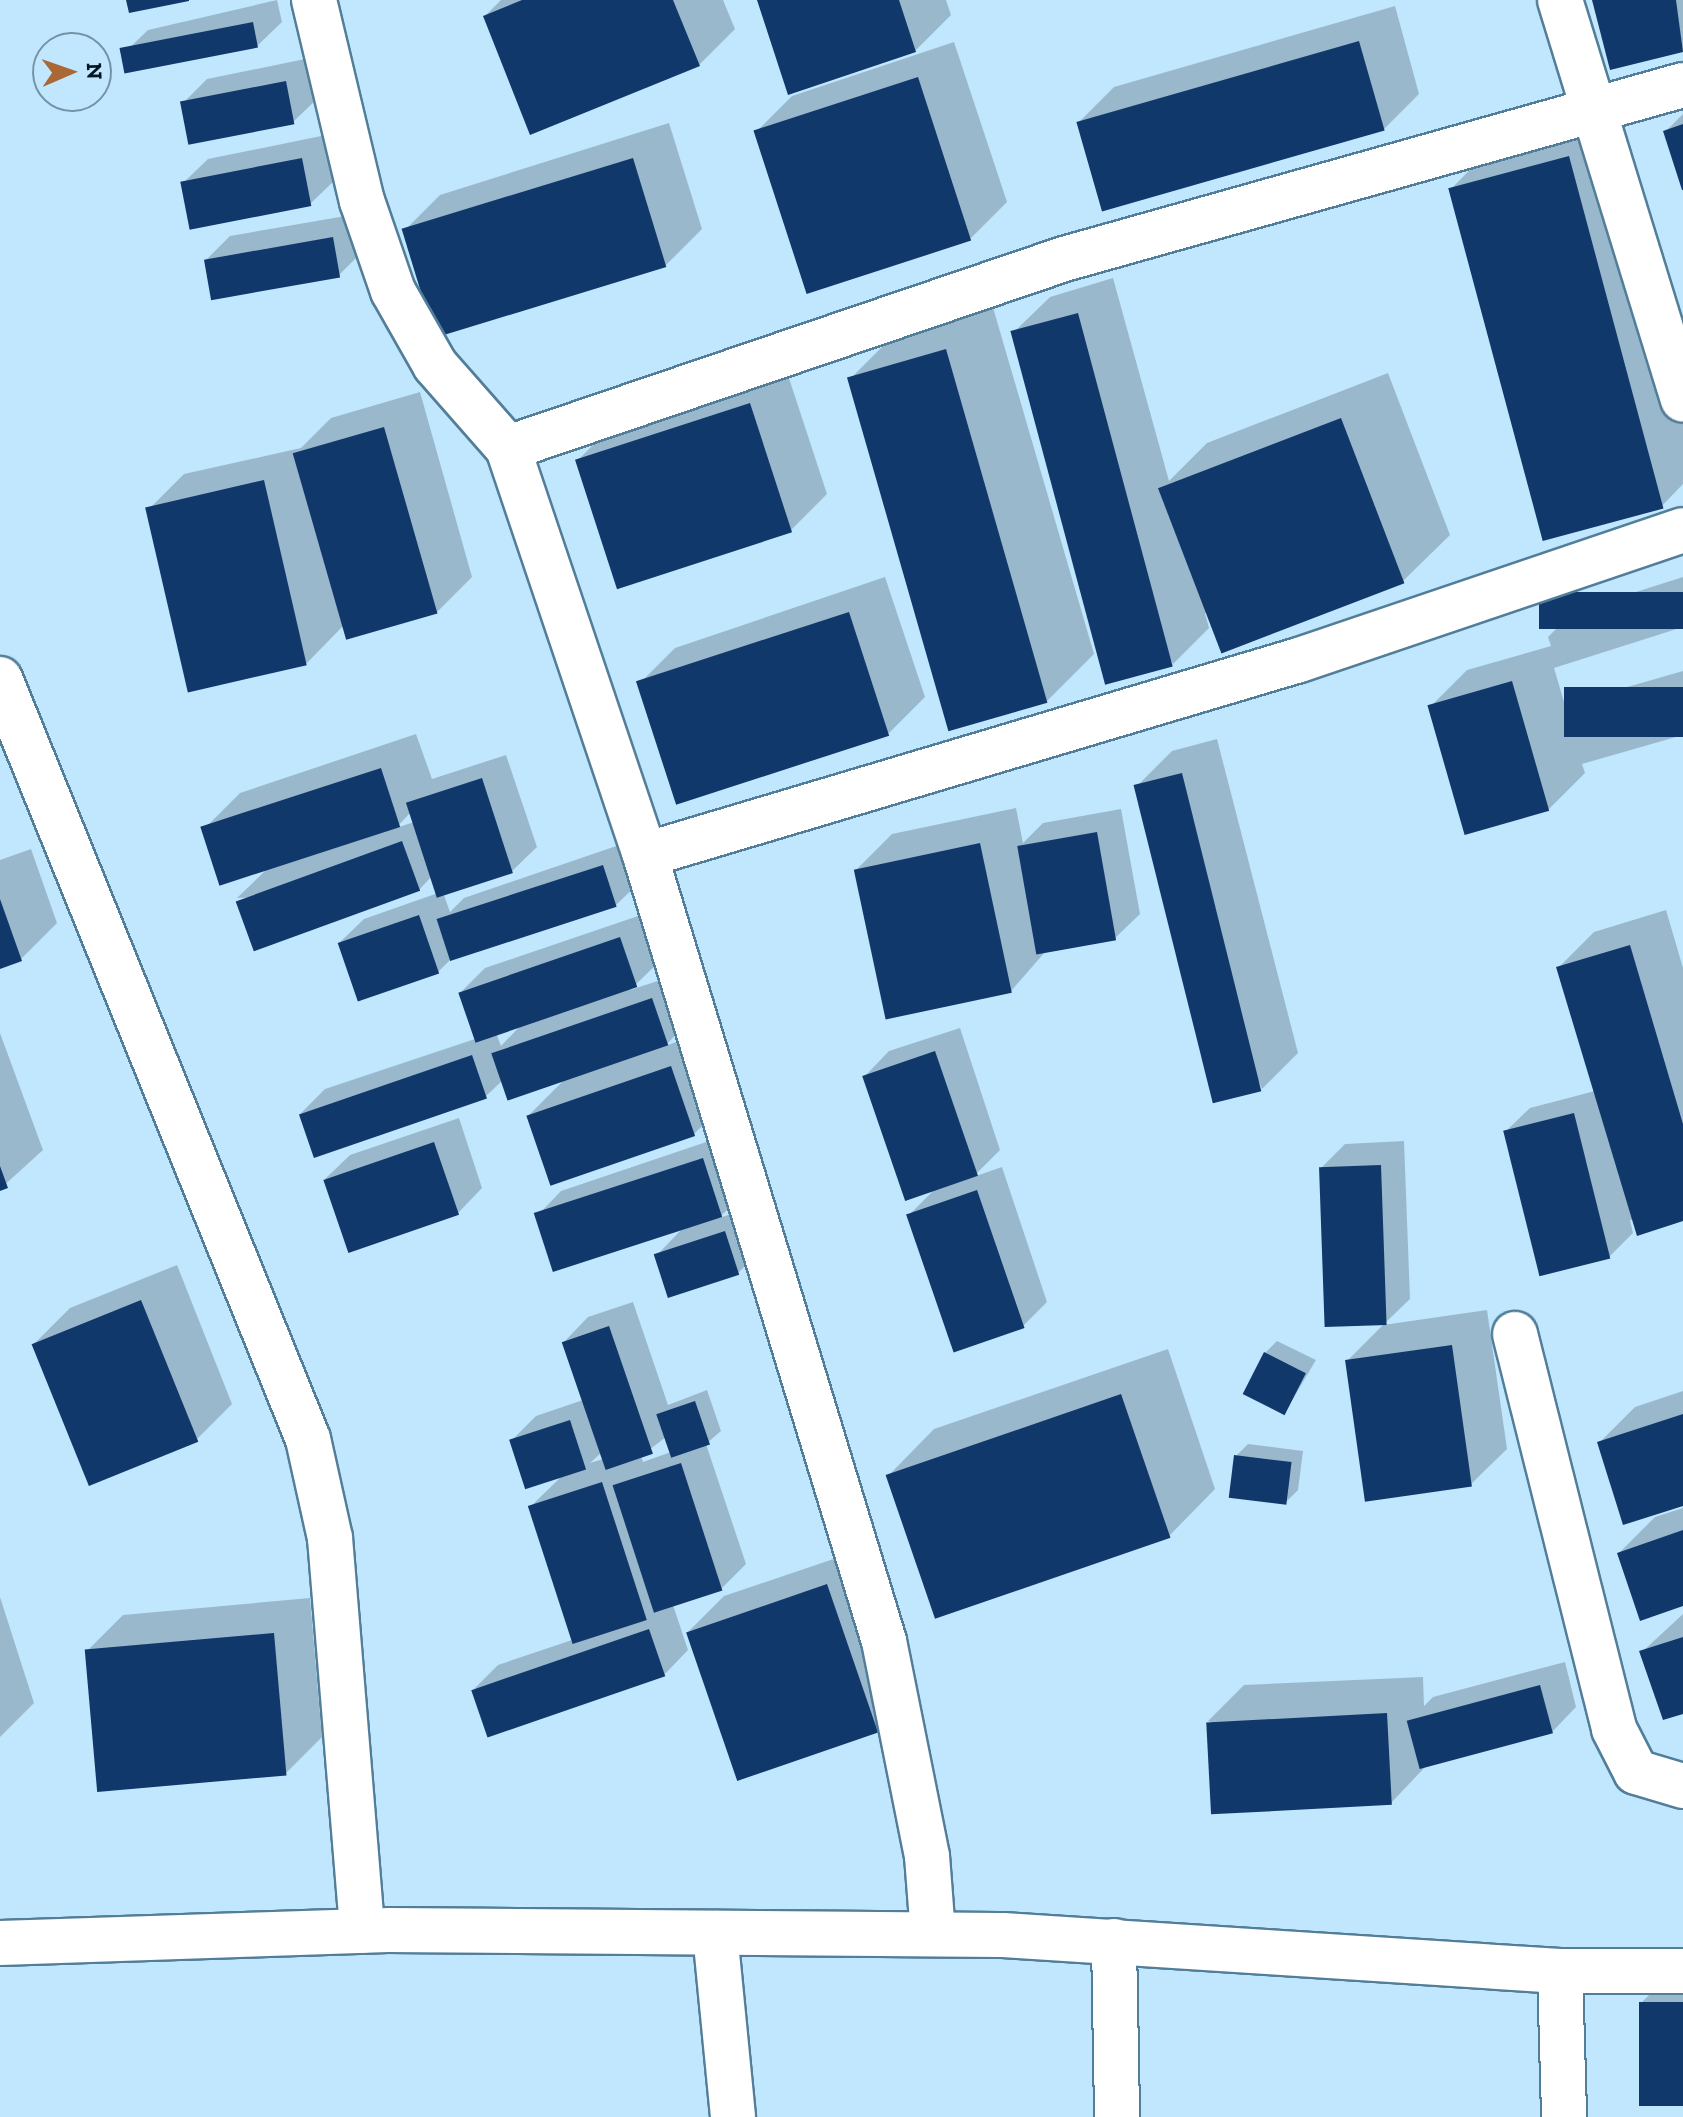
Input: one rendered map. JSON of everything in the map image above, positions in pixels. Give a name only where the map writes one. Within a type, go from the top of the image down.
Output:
[{"type":"street","points":[[314,0],[362,201],[393,291],[435,365],[508,448],[645,855],[884,1641],[927,1856],[933,1934]]},
{"type":"street","points":[[1560,0],[1683,400]]},
{"type":"street","points":[[508,448],[1064,259],[1596,115],[1683,85]]},
{"type":"street","points":[[645,855],[1299,660],[1683,530]]},
{"type":"street","points":[[0,679],[308,1439],[330,1538],[362,1931]]},
{"type":"street","points":[[1515,1334],[1614,1729],[1636,1772],[1683,1786]]},
{"type":"street","points":[[0,1943],[362,1931],[933,1934],[1114,1941],[1560,1971],[1683,1971]]},
{"type":"street","points":[[715,1933],[733,2117]]},
{"type":"street","points":[[1114,1941],[1117,2117]]},
{"type":"street","points":[[1560,1971],[1564,2117]]},
{"type":"building","points":[[126,0],[189,0],[189,1],[129,13]]},
{"type":"building","points":[[522,0],[673,0],[700,66],[530,135],[483,16]]},
{"type":"building","points":[[757,0],[899,0],[916,52],[788,95]]},
{"type":"building","points":[[1592,0],[1676,0],[1683,52],[1610,70]]},
{"type":"building","points":[[253,22],[258,48],[124,73],[119,48]]},
{"type":"building","points":[[1359,41],[1385,130],[1102,211],[1076,122]]},
{"type":"building","points":[[918,77],[971,241],[807,294],[753,130]]},
{"type":"building","points":[[286,81],[294,124],[188,145],[180,102]]},
{"type":"building","points":[[1683,124],[1683,190],[1682,190],[1663,131]]},
{"type":"building","points":[[1569,156],[1663,509],[1543,541],[1448,188]]},
{"type":"building","points":[[302,158],[311,206],[190,230],[180,182]]},
{"type":"building","points":[[633,158],[666,267],[435,338],[402,229]]},
{"type":"building","points":[[333,237],[340,277],[211,300],[204,260]]},
{"type":"building","points":[[1078,313],[1173,667],[1105,685],[1010,331]]},
{"type":"building","points":[[946,349],[1047,703],[948,731],[847,377]]},
{"type":"building","points":[[750,403],[792,532],[617,589],[575,460]]},
{"type":"building","points":[[1341,418],[1404,583],[1221,653],[1158,488]]},
{"type":"building","points":[[384,427],[437,613],[346,640],[293,453]]},
{"type":"building","points":[[264,480],[307,665],[188,693],[145,507]]},
{"type":"building","points":[[1539,592],[1683,592],[1683,629],[1539,629]]},
{"type":"building","points":[[849,612],[889,736],[676,805],[636,681]]},
{"type":"building","points":[[1512,681],[1549,811],[1465,835],[1427,705]]},
{"type":"building","points":[[1564,687],[1683,687],[1683,737],[1564,737]]},
{"type":"building","points":[[381,768],[400,827],[219,886],[200,827]]},
{"type":"building","points":[[1182,773],[1261,1091],[1213,1103],[1133,785]]},
{"type":"building","points":[[482,778],[513,873],[437,898],[406,803]]},
{"type":"building","points":[[1097,832],[1116,940],[1036,954],[1017,846]]},
{"type":"building","points":[[402,841],[420,891],[254,951],[236,902]]},
{"type":"building","points":[[980,843],[1012,993],[886,1019],[854,870]]},
{"type":"building","points":[[603,865],[617,907],[450,961],[437,919]]},
{"type":"building","points":[[0,899],[22,961],[0,969]]},
{"type":"building","points":[[419,915],[439,974],[358,1002],[338,943]]},
{"type":"building","points":[[620,937],[637,987],[476,1043],[458,993]]},
{"type":"building","points":[[1630,945],[1683,1124],[1683,1221],[1637,1236],[1556,967]]},
{"type":"building","points":[[652,998],[668,1045],[508,1101],[491,1053]]},
{"type":"building","points":[[935,1051],[978,1176],[905,1201],[862,1076]]},
{"type":"building","points":[[472,1055],[487,1098],[314,1158],[299,1115]]},
{"type":"building","points":[[671,1066],[695,1136],[550,1186],[526,1116]]},
{"type":"building","points":[[1574,1113],[1610,1259],[1539,1276],[1503,1131]]},
{"type":"building","points":[[434,1142],[459,1215],[348,1253],[323,1180]]},
{"type":"building","points":[[703,1158],[722,1217],[553,1272],[534,1213]]},
{"type":"building","points":[[1381,1165],[1387,1325],[1325,1327],[1319,1167]]},
{"type":"building","points":[[0,1166],[8,1188],[0,1191]]},
{"type":"building","points":[[977,1190],[1025,1328],[954,1352],[906,1214]]},
{"type":"building","points":[[725,1231],[739,1275],[668,1298],[654,1254]]},
{"type":"building","points":[[141,1300],[198,1442],[89,1486],[32,1344]]},
{"type":"building","points":[[609,1326],[653,1454],[606,1470],[562,1342]]},
{"type":"building","points":[[1452,1345],[1472,1487],[1365,1502],[1345,1360]]},
{"type":"building","points":[[1264,1352],[1306,1373],[1285,1415],[1243,1394]]},
{"type":"building","points":[[1121,1394],[1170,1538],[935,1619],[886,1475]]},
{"type":"building","points":[[695,1401],[710,1444],[671,1458],[656,1414]]},
{"type":"building","points":[[1683,1414],[1683,1506],[1623,1525],[1597,1442]]},
{"type":"building","points":[[570,1420],[586,1469],[525,1489],[509,1440]]},
{"type":"building","points":[[1234,1455],[1292,1462],[1286,1505],[1229,1498]]},
{"type":"building","points":[[681,1463],[722,1590],[654,1613],[613,1485]]},
{"type":"building","points":[[602,1482],[647,1620],[573,1644],[528,1506]]},
{"type":"building","points":[[1683,1530],[1683,1606],[1640,1621],[1617,1553]]},
{"type":"building","points":[[827,1584],[878,1732],[737,1781],[686,1633]]},
{"type":"building","points":[[649,1629],[665,1676],[488,1737],[471,1690]]},
{"type":"building","points":[[274,1633],[286,1775],[97,1792],[85,1650]]},
{"type":"building","points":[[1683,1637],[1683,1714],[1663,1720],[1639,1651]]},
{"type":"building","points":[[1540,1685],[1553,1733],[1420,1769],[1407,1721]]},
{"type":"building","points":[[1387,1713],[1392,1805],[1211,1814],[1206,1722]]},
{"type":"building","points":[[1639,2002],[1683,2002],[1683,2106],[1639,2106]]}]
